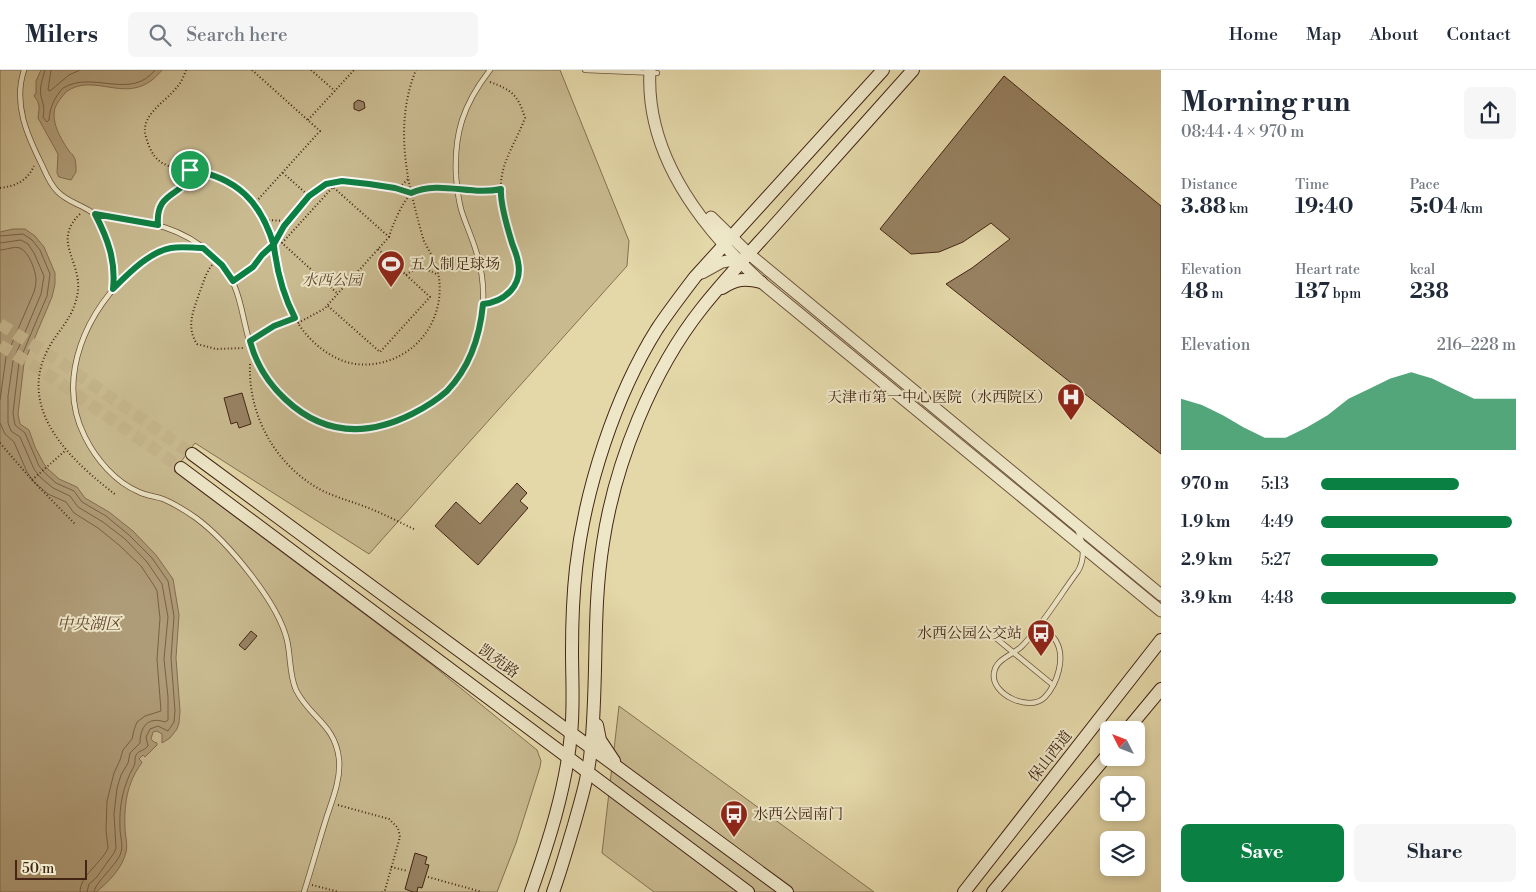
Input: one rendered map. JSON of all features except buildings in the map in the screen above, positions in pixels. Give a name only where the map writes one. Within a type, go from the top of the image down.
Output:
[{"type":"main road","points":[[531,892],[556,816],[568,758],[573,708],[572,650],[576,567],[592,486],[605,442],[623,397],[656,330],[695,277],[883,70]]},
{"type":"main road","points":[[553,892],[588,773],[588,749],[594,708],[597,582],[611,502],[630,442],[660,376],[692,322],[742,259],[913,70]]},
{"type":"main road","points":[[714,294],[733,281],[742,279],[761,282]]},
{"type":"main road","name":"凯苑路","points":[[192,454],[571,734],[588,749],[624,772],[787,892]]},
{"type":"main road","points":[[181,468],[748,892]]},
{"type":"main road","name":"保山西道","points":[[964,892],[1161,640]]},
{"type":"main road","points":[[1135,721],[1161,688]]},
{"type":"main road","points":[[573,708],[578,732],[602,775],[619,795]]},
{"type":"main road","points":[[594,708],[600,740],[610,757],[624,772]]},
{"type":"main road","points":[[993,892],[1100,764]]},
{"type":"street","points":[[654,72],[660,118],[672,153],[685,179],[728,242],[761,282],[1161,611]]},
{"type":"street","points":[[695,277],[716,264],[742,259],[767,269],[1161,595]]},
{"type":"lane","points":[[24,70],[20,94],[24,124],[50,182],[58,192],[95,214],[158,225],[187,236],[203,248],[216,259],[233,281],[257,362],[271,384],[292,407],[322,424],[337,428],[368,429],[401,419],[419,410],[446,391],[457,378],[474,348],[482,319],[483,304],[480,268],[461,209],[457,189],[456,152],[458,131],[464,112],[490,70]]},
{"type":"lane","points":[[585,70],[654,72]]},
{"type":"lane","points":[[95,214],[112,254],[114,268],[113,289]]},
{"type":"lane","points":[[203,248],[174,247],[165,249],[140,265],[113,289],[82,340],[74,369],[74,406],[82,430],[94,452],[111,473],[136,493],[163,499],[187,512],[198,520],[239,560],[269,601],[287,640],[290,669],[295,687],[309,709],[332,734],[340,761],[337,782],[304,892]]},
{"type":"lane","points":[[1039,625],[1056,640],[1060,654],[1059,669],[1048,693],[1042,700],[1034,703],[1021,702],[1000,690],[993,679],[996,666],[1023,645],[1080,567],[1082,546],[1080,535],[1074,524]]},
{"type":"lane","points":[[997,639],[1052,684]]},
{"type":"path","points":[[186,70],[178,87],[149,117],[145,125],[145,134],[150,149],[163,164],[216,176],[240,189],[265,220],[274,244],[281,287],[304,333],[320,349],[345,362],[363,364],[386,362],[401,355],[418,343],[429,328],[438,306],[438,275],[435,263],[425,242],[411,193],[405,162],[405,118],[410,85],[416,70]]},
{"type":"path","points":[[252,70],[320,131],[254,204]]},
{"type":"path","points":[[311,70],[335,91]]},
{"type":"path","points":[[308,120],[354,70]]},
{"type":"path","points":[[483,79],[508,90],[516,96],[525,118],[507,157],[503,170],[501,189],[519,273],[512,290],[504,298],[494,303],[483,304]]},
{"type":"path","points":[[0,188],[22,182],[40,161]]},
{"type":"path","points":[[158,225],[157,216],[162,201],[184,185],[190,177],[190,170]]},
{"type":"path","points":[[283,173],[309,196]]},
{"type":"path","points":[[395,188],[401,186],[408,178]]},
{"type":"path","points":[[233,281],[253,267],[274,244],[280,231],[309,196],[320,187],[334,181],[395,188],[411,193],[447,187],[482,192],[501,189]]},
{"type":"path","points":[[338,294],[282,243],[332,187],[389,237]]},
{"type":"path","points":[[298,324],[328,306],[389,237],[395,219],[411,193]]},
{"type":"path","points":[[86,208],[71,223],[67,233],[67,242],[78,282],[75,305],[43,359],[40,376],[40,399],[46,420],[52,432],[66,450],[89,474],[116,495]]},
{"type":"path","points":[[265,220],[288,221]]},
{"type":"path","points":[[328,306],[380,352],[430,296],[378,249]]},
{"type":"path","points":[[216,259],[207,272],[191,314],[194,339],[197,344],[216,349],[252,348],[249,380],[252,401],[264,432],[284,460],[308,482],[322,490],[371,509],[416,530]]},
{"type":"path","points":[[406,275],[417,268],[424,268],[438,275]]},
{"type":"path","points":[[250,341],[274,326],[295,318]]},
{"type":"path","points":[[0,443],[32,480],[76,525]]},
{"type":"path","points":[[32,480],[66,450]]},
{"type":"path","points":[[331,803],[378,816],[394,823],[398,828],[400,836],[385,890],[382,892]]},
{"type":"path","points":[[391,867],[408,871]]},
{"type":"path","points":[[428,877],[482,892]]},
{"type":"path","points":[[307,883],[339,892]]},
{"type":"green space","name":"水西公园","points":[[0,70],[560,70],[629,241],[627,266],[369,554],[195,443],[174,471],[431,664],[537,750],[541,761],[540,767],[516,843],[497,892],[0,892]]},
{"type":"green space","points":[[619,706],[874,892],[654,892],[602,853]]},
{"type":"water","points":[[41,70],[162,70],[150,82],[138,87],[125,89],[89,85],[77,86],[66,92],[61,98],[55,108],[54,119],[60,136],[69,152],[74,156],[76,172],[71,180],[59,177],[57,173],[58,154],[38,118],[39,104],[34,96],[36,93],[36,81]]},
{"type":"water","name":"中央湖区","points":[[25,229],[35,236],[44,247],[55,273],[52,297],[24,363],[18,414],[20,424],[29,430],[35,447],[48,469],[59,479],[77,487],[85,498],[109,512],[133,531],[156,555],[173,579],[179,615],[176,658],[180,711],[179,723],[170,738],[162,743],[162,734],[157,731],[153,732],[151,739],[157,745],[145,757],[143,755],[139,759],[142,762],[132,779],[126,803],[126,852],[122,863],[114,874],[96,892],[0,892],[0,232]]},
{"type":"tunnel","points":[[0,324],[56,359],[192,454]]},
{"type":"tunnel","points":[[0,345],[47,374],[181,468]]},
{"type":"place","name":"五人制足球场","points":[[391,288]]},
{"type":"place","name":"天津市第一中心医院（水西院区）","points":[[1071,421]]},
{"type":"place","name":"水西公园公交站","points":[[1041,657]]},
{"type":"place","name":"水西公园南门","points":[[734,838]]},
{"type":"route","points":[[190,170],[190,177],[184,185],[162,201],[157,216],[158,225],[95,214],[112,254],[114,268],[113,289],[151,257],[165,249],[174,247],[203,248],[222,265],[233,281],[256,264],[262,255],[274,244],[284,226],[314,191],[334,181],[395,188],[411,193],[447,187],[473,192],[501,189],[504,211],[518,262],[519,273],[512,290],[504,298],[494,303],[483,304],[479,332],[467,362],[446,391],[433,401],[401,419],[368,429],[352,430],[322,424],[292,407],[280,395],[263,373],[250,341],[266,330],[295,318],[281,287],[274,244],[265,220],[254,203],[240,189],[216,176],[190,170]]}]
